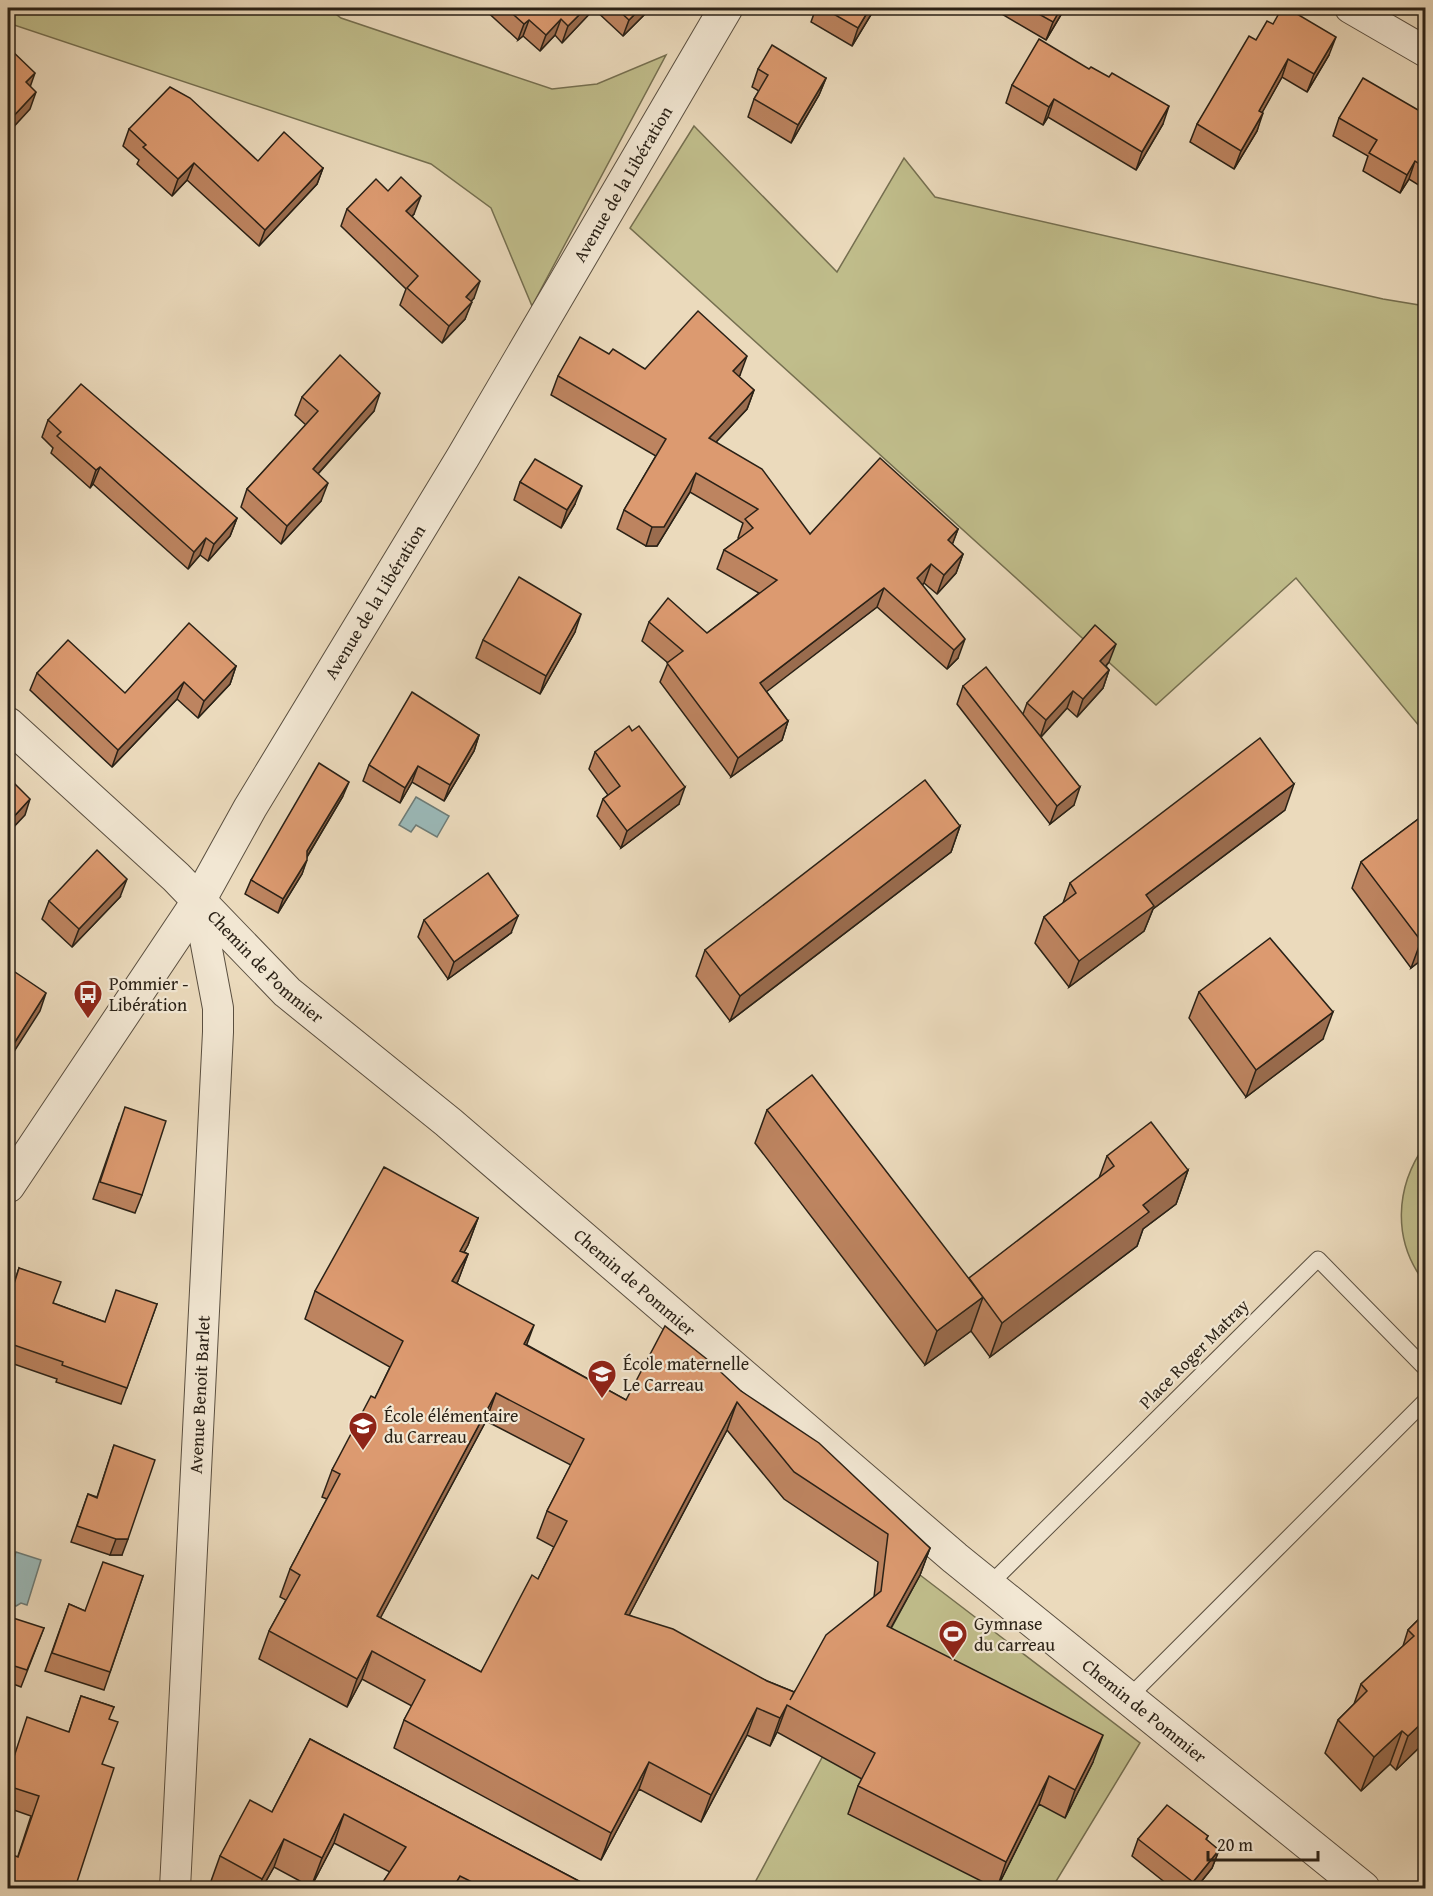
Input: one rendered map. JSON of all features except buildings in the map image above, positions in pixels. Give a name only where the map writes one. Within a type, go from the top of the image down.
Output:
[{"type":"street","name":"Avenue de la Libération","points":[[8,1186],[198,902],[250,808],[463,457],[726,8]]},
{"type":"street","points":[[1350,8],[1425,52]]},
{"type":"street","name":"Chemin de Pommier","points":[[8,724],[176,877],[287,992],[448,1122],[988,1586],[1129,1697],[1363,1888]]},
{"type":"street","name":"Avenue Benoit Barlet","points":[[175,1888],[218,1032],[218,1008],[198,902]]},
{"type":"lane","name":"Place Roger Matray","points":[[988,1586],[1318,1259],[1425,1369]]},
{"type":"lane","points":[[1129,1697],[1425,1400]]},
{"type":"shaded area","points":[[8,8],[328,8],[341,18],[552,89],[597,84],[666,55],[532,306],[491,208],[431,164],[8,23]]},
{"type":"shaded area","points":[[694,126],[837,272],[904,158],[935,197],[1383,299],[1425,306],[1425,733],[1296,578],[1156,705],[630,228]]},
{"type":"shaded area","points":[[1425,1145],[1425,1283],[1414,1267],[1407,1250],[1401,1214],[1408,1178]]},
{"type":"shaded area","name":"Gymnase du carreau","points":[[920,1575],[1140,1743],[1052,1888],[752,1888]]},
{"type":"water","points":[[416,797],[449,816],[437,837],[416,825],[411,832],[399,825]]},
{"type":"water","points":[[16,1552],[41,1560],[27,1605],[21,1603],[16,1606],[8,1601],[8,1577]]},
{"type":"place","name":"Pommier - Libération","points":[[88,1020]]},
{"type":"place","name":"École maternelle Le Carreau","points":[[602,1400]]},
{"type":"place","name":"École élémentaire du Carreau","points":[[363,1452]]},
{"type":"place","name":"Gymnase du carreau","points":[[953,1660]]}]
